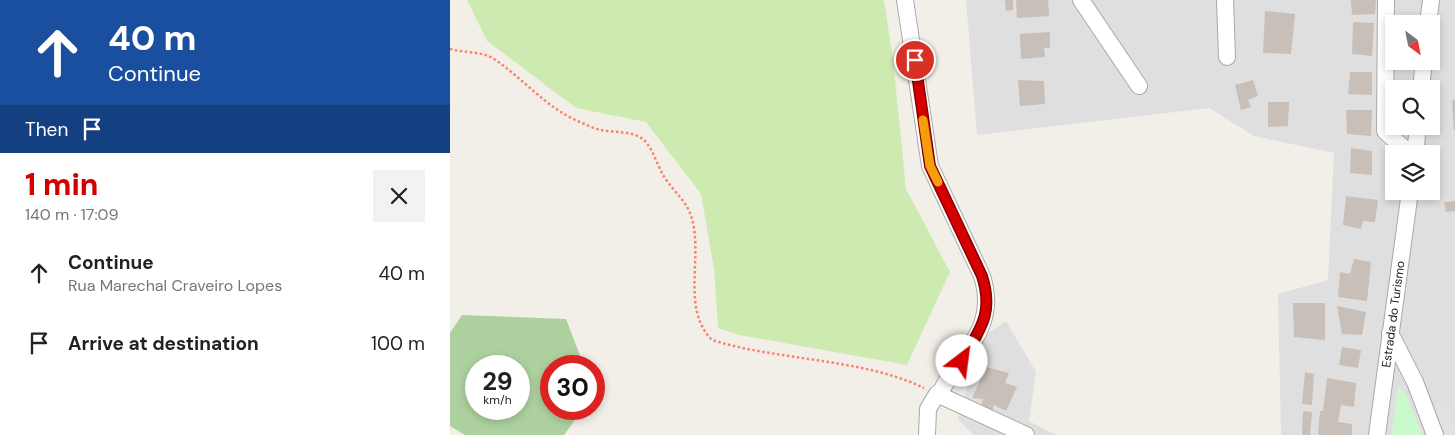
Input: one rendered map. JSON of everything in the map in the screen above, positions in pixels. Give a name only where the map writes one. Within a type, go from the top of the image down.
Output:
[{"type":"street","points":[[905,0],[930,166],[982,276],[987,292],[987,312],[978,334],[928,409],[927,435]]},
{"type":"street","points":[[1081,0],[1082,5],[1139,86]]},
{"type":"street","points":[[1225,0],[1227,57]]},
{"type":"street","points":[[1386,0],[1385,131],[1400,145]]},
{"type":"street","points":[[1429,15],[1430,0]]},
{"type":"street","name":"Estrada do Turismo","points":[[1377,435],[1409,200]]},
{"type":"street","points":[[1390,333],[1415,382],[1435,435]]},
{"type":"street","points":[[938,394],[1002,430],[1026,435]]},
{"type":"path","points":[[450,50],[478,53],[494,58],[555,110],[569,118],[601,130],[631,134],[645,142],[664,176],[689,210],[693,220],[696,307],[700,324],[712,340],[759,352],[888,375],[938,394]]},
{"type":"shaded area","points":[[966,0],[1455,0],[1455,435],[1422,435],[1406,395],[1398,387],[1392,435],[1281,435],[1278,294],[1328,280],[1334,153],[1254,136],[1209,108],[977,135]]},
{"type":"shaded area","points":[[1006,321],[1036,372],[1029,421],[1056,435],[973,435],[958,419],[981,338]]},
{"type":"shaded area","points":[[1444,401],[1455,427],[1455,435],[1446,435],[1434,405]]},
{"type":"green space","points":[[467,0],[884,0],[893,59],[906,189],[950,272],[907,365],[739,335],[718,328],[714,269],[701,194],[646,122],[576,108],[487,41]]},
{"type":"green space","points":[[462,315],[566,319],[580,355],[540,355],[540,420],[575,420],[564,435],[465,435],[450,426],[450,333]]},
{"type":"green space","points":[[1398,386],[1406,395],[1422,435],[1392,435]]},
{"type":"building","points":[[1005,0],[1013,0],[1013,10],[1006,11]]},
{"type":"building","points":[[1016,0],[1048,0],[1049,16],[1017,18]]},
{"type":"building","points":[[1351,0],[1376,0],[1375,14],[1352,15]]},
{"type":"building","points":[[1265,11],[1295,14],[1291,54],[1263,53]]},
{"type":"building","points":[[1353,22],[1374,23],[1372,56],[1352,54]]},
{"type":"building","points":[[1050,32],[1050,48],[1044,48],[1045,57],[1021,59],[1020,34]]},
{"type":"building","points":[[1350,72],[1372,72],[1372,95],[1348,94]]},
{"type":"building","points":[[1018,80],[1044,81],[1045,104],[1020,106]]},
{"type":"building","points":[[1253,80],[1258,96],[1248,100],[1251,107],[1241,110],[1235,85]]},
{"type":"building","points":[[1455,100],[1455,130],[1454,130],[1452,101]]},
{"type":"building","points":[[1268,102],[1289,102],[1288,126],[1268,127]]},
{"type":"building","points":[[1346,110],[1372,110],[1371,136],[1347,134]]},
{"type":"building","points":[[1351,148],[1372,151],[1372,175],[1350,173]]},
{"type":"building","points":[[1346,196],[1378,200],[1375,222],[1363,221],[1361,229],[1343,225]]},
{"type":"building","points":[[1455,201],[1455,211],[1446,212],[1444,202]]},
{"type":"building","points":[[1354,259],[1371,262],[1367,301],[1338,297],[1340,272],[1350,274]]},
{"type":"building","points":[[1293,303],[1325,303],[1325,340],[1294,337]]},
{"type":"building","points":[[1337,306],[1366,312],[1362,335],[1342,334]]},
{"type":"building","points":[[1342,347],[1361,350],[1358,368],[1339,365]]},
{"type":"building","points":[[986,367],[1009,373],[1005,383],[1017,387],[1006,411],[994,405],[992,411],[981,407],[983,399],[972,398]]},
{"type":"building","points":[[1305,372],[1314,374],[1312,405],[1302,404]]},
{"type":"building","points":[[1327,378],[1356,383],[1354,407],[1341,405],[1338,422],[1352,424],[1352,435],[1318,435],[1320,411],[1323,411]]},
{"type":"building","points":[[1303,411],[1312,412],[1310,435],[1302,435]]},
{"type":"slow traffic","points":[[923,120],[930,166],[938,182]]},
{"type":"route","points":[[915,60],[930,166],[982,276],[987,292],[987,312],[978,334],[962,361]]}]
